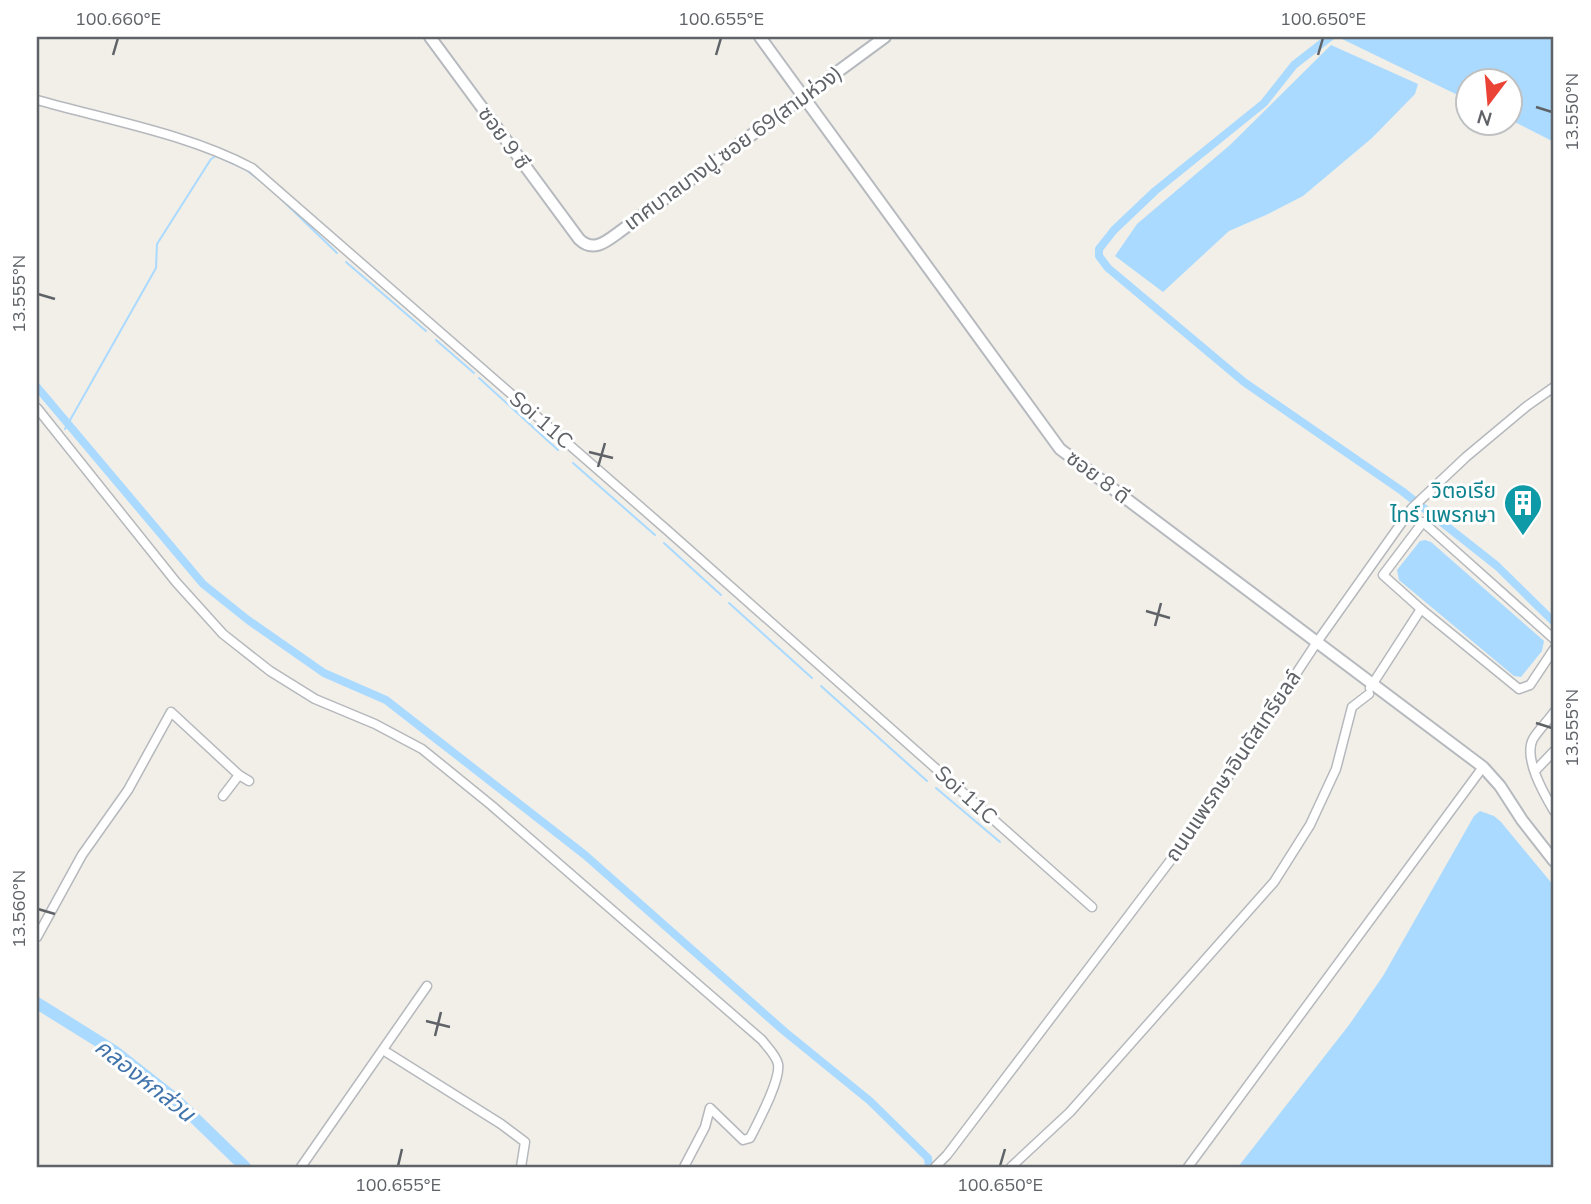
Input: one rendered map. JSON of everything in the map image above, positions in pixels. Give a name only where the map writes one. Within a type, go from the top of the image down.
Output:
[{"type":"street","name":"ซอย 9 ซี","points":[[430,37],[579,239]]},
{"type":"street","name":"ซอย 8 ดี","points":[[760,37],[1055,443],[1317,642],[1370,689],[1483,766],[1554,861]]},
{"type":"street","name":"เทศบาลบางปู ซอย 69(สามห่วง)","points":[[579,239],[585,245],[600,245],[885,37]]},
{"type":"street","name":"Soi 11C","points":[[37,100],[186,141],[225,154],[252,168],[656,520],[1092,906]]},
{"type":"street","name":"ถนนแพรกษาอินดัสเทรียลล์","points":[[935,1167],[1189,835],[1317,642],[1412,508],[1527,405],[1554,387]]},
{"type":"street","points":[[37,408],[96,485],[218,630],[262,666],[315,699],[375,724],[422,749],[491,805],[762,1040],[778,1060],[778,1070],[776,1082],[750,1138],[743,1140],[710,1108],[705,1127],[684,1167]]},
{"type":"street","points":[[1554,639],[1423,523],[1383,575],[1519,689],[1530,685],[1554,649]]},
{"type":"street","points":[[1012,1167],[1070,1112],[1274,883],[1310,825],[1336,769],[1352,707],[1370,689],[1421,608]]},
{"type":"street","points":[[37,937],[82,855],[128,790],[172,712],[239,775],[249,781]]},
{"type":"street","points":[[1554,712],[1533,739],[1529,751],[1535,771],[1554,811]]},
{"type":"street","points":[[1535,771],[1554,751]]},
{"type":"street","points":[[1188,1167],[1483,766]]},
{"type":"street","points":[[223,796],[239,775]]},
{"type":"street","points":[[301,1167],[427,986]]},
{"type":"street","points":[[383,1050],[525,1142],[521,1167]]},
{"type":"water","points":[[1554,37],[1554,142],[1524,127],[1524,66],[1454,66],[1454,93],[1342,39]]},
{"type":"water","points":[[1331,45],[1418,84],[1415,94],[1372,138],[1303,196],[1229,231],[1163,292],[1115,256],[1137,224],[1230,145]]},
{"type":"water","points":[[1420,541],[1431,542],[1544,641],[1542,651],[1521,677],[1514,676],[1399,580],[1397,570]]},
{"type":"water","points":[[1480,811],[1501,822],[1554,886],[1554,1167],[1238,1167],[1349,1025],[1383,976],[1474,816]]},
{"type":"waterway","points":[[1330,37],[1294,65],[1264,103],[1155,191],[1114,230],[1099,249],[1099,256],[1108,268],[1244,382],[1402,491],[1497,566],[1554,622]]},
{"type":"waterway","points":[[65,429],[156,268],[157,244],[211,159],[216,156],[245,169],[263,183]]},
{"type":"waterway","points":[[280,198],[337,253]]},
{"type":"waterway","points":[[346,262],[426,331]]},
{"type":"waterway","points":[[436,340],[474,373]]},
{"type":"waterway","points":[[479,378],[558,450]]},
{"type":"waterway","points":[[37,387],[203,584],[248,620],[324,673],[386,700],[585,855],[784,1031],[870,1101],[928,1158],[929,1167]]},
{"type":"waterway","points":[[573,463],[655,535]]},
{"type":"waterway","points":[[664,543],[721,595]]},
{"type":"waterway","points":[[729,603],[812,678]]},
{"type":"waterway","points":[[821,686],[927,781]]},
{"type":"waterway","points":[[936,788],[1000,842]]},
{"type":"waterway","name":"คลองหกส่วน","points":[[37,1003],[114,1051],[175,1099],[245,1167]]},
{"type":"place","name":"วิตอเรีย ไทร์ แพรกษา","points":[[1523,537]]}]
